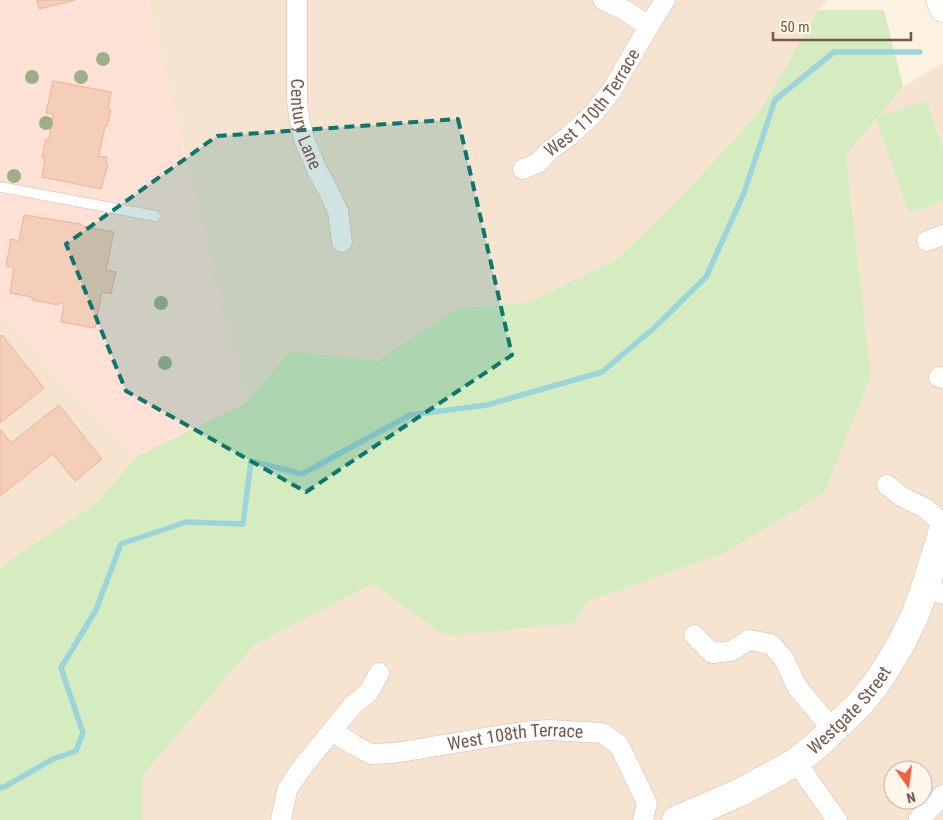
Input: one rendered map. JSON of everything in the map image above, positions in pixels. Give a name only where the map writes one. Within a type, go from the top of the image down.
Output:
[{"type":"street","name":"Century Lane","points":[[297,0],[297,102],[300,122],[304,140],[316,170],[338,211],[342,242]]},
{"type":"street","points":[[604,0],[649,26]]},
{"type":"street","name":"West 110th Terrace","points":[[523,170],[538,162],[592,115],[612,90],[665,0]]},
{"type":"street","points":[[940,0],[943,8]]},
{"type":"street","points":[[888,485],[902,497],[925,508],[943,524]]},
{"type":"street","name":"Westgate Street","points":[[676,820],[741,792],[796,762],[816,746],[860,704],[879,680],[901,644],[915,615],[934,591],[943,530]]},
{"type":"street","points":[[694,634],[712,652],[731,651],[749,640],[771,644],[784,659],[797,687],[833,730]]},
{"type":"street","points":[[281,820],[287,790],[301,769],[352,706],[369,692],[379,673]]},
{"type":"street","name":"West 108th Terrace","points":[[332,731],[371,754],[394,753],[522,732],[549,730],[602,733],[619,744],[647,803],[643,820]]},
{"type":"street","points":[[796,762],[837,820]]},
{"type":"street","points":[[918,820],[943,795]]},
{"type":"lane","points":[[0,187],[155,216]]},
{"type":"highlighted area","points":[[458,119],[512,355],[306,492],[126,391],[66,244],[217,136]]},
{"type":"shaded area","points":[[0,0],[147,0],[246,403],[137,456],[0,311]]},
{"type":"shaded area","points":[[147,0],[827,0],[818,10],[761,110],[679,199],[616,260],[529,302],[456,309],[375,361],[290,351],[246,403]]},
{"type":"shaded area","points":[[943,63],[943,820],[142,820],[142,776],[255,644],[373,584],[445,636],[588,601],[720,555],[871,375],[846,155],[903,86]]},
{"type":"shaded area","points":[[0,311],[137,456],[97,503],[20,553],[0,569]]},
{"type":"green space","points":[[818,10],[884,10],[903,86],[878,117],[926,100],[943,150],[943,201],[909,213],[876,119],[846,155],[871,375],[824,493],[720,555],[588,601],[574,623],[445,636],[373,584],[255,644],[142,776],[142,820],[0,820],[0,569],[20,553],[97,503],[137,456],[246,403],[290,351],[376,361],[456,309],[529,302],[616,260],[679,199],[761,110]]},
{"type":"building","points":[[37,0],[75,0],[39,9]]},
{"type":"building","points":[[53,81],[111,92],[108,109],[111,110],[107,127],[105,126],[99,156],[107,157],[106,163],[108,164],[101,189],[42,177],[45,158],[42,157],[46,139],[49,139],[53,114],[46,113]]},
{"type":"building","points":[[24,215],[81,224],[81,226],[114,232],[106,270],[116,272],[111,294],[102,292],[95,328],[61,322],[64,304],[58,302],[58,305],[32,300],[32,297],[10,293],[14,268],[6,266],[11,239],[19,241]]},
{"type":"building","points":[[2,335],[44,388],[0,423],[0,336]]},
{"type":"building","points":[[59,405],[102,459],[75,481],[53,454],[0,496],[0,429],[11,443]]},
{"type":"waterway","points":[[0,788],[53,759],[76,751],[83,733],[61,668],[96,610],[121,544],[186,522],[243,524],[251,461],[302,474],[410,415],[487,405],[602,372],[654,328],[706,277],[744,193],[775,100],[834,52],[920,52]]}]
